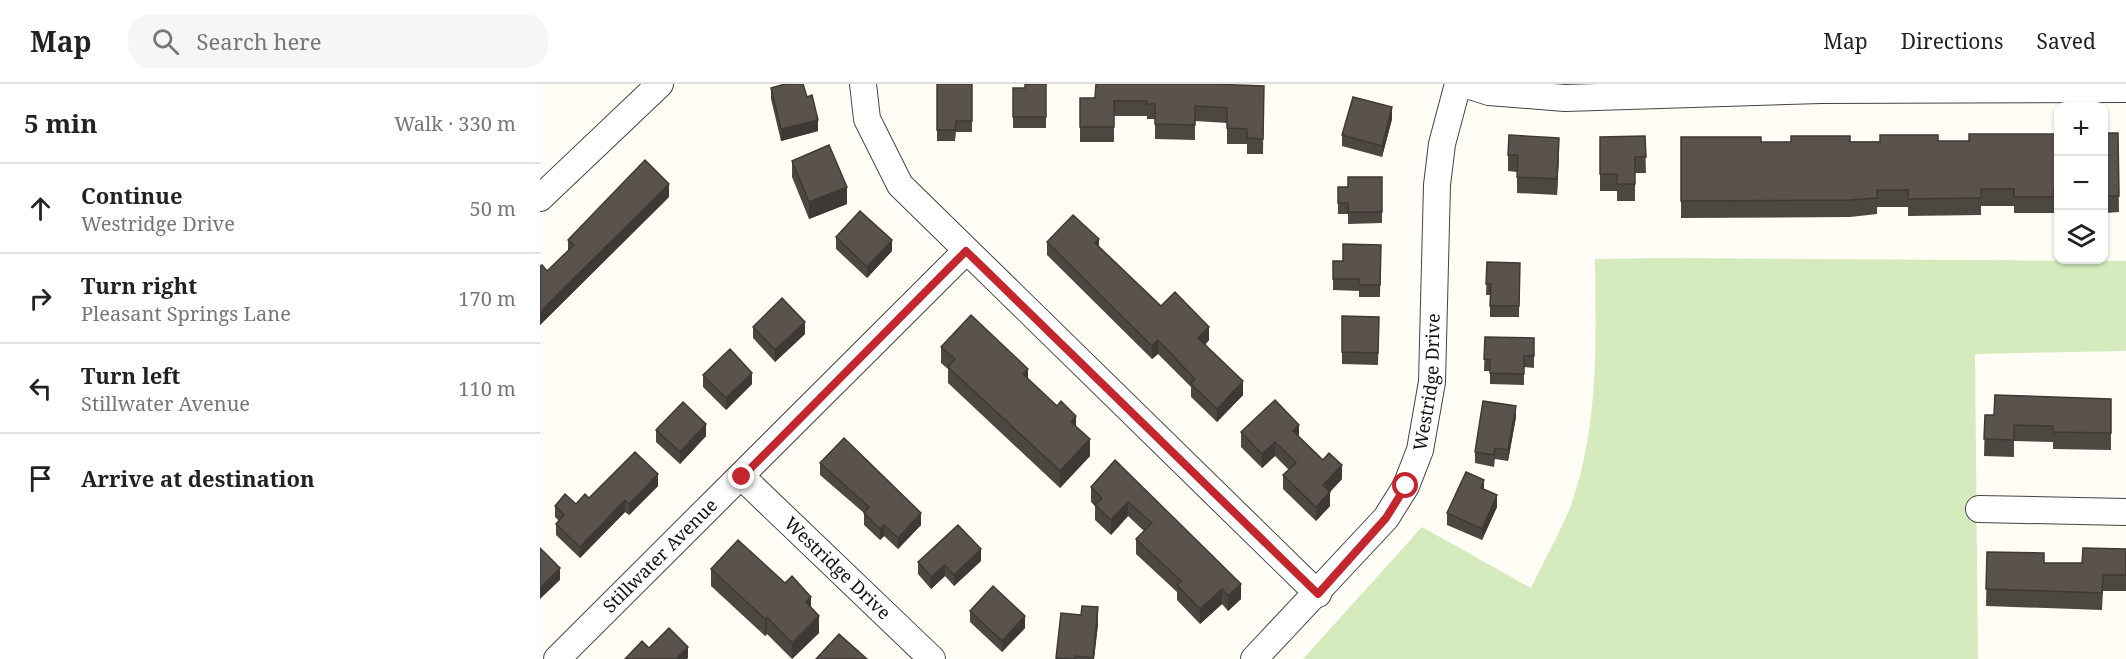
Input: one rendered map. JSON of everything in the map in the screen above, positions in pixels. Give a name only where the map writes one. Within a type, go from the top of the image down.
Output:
[{"type":"street","points":[[540,198],[659,84]]},
{"type":"street","points":[[863,84],[867,119],[900,185],[1318,594]]},
{"type":"street","name":"Westridge Drive","points":[[1254,659],[1318,594],[1386,518],[1406,486],[1420,450],[1432,381],[1437,185],[1442,144],[1458,84]]},
{"type":"street","points":[[1464,84],[1489,92],[1565,98],[1821,87],[2126,89]]},
{"type":"street","name":"Stillwater Avenue","points":[[557,659],[742,477],[966,251]]},
{"type":"street","name":"Westridge Drive","points":[[742,477],[932,659]]},
{"type":"street","points":[[1979,509],[2126,512]]},
{"type":"green space","points":[[1595,259],[2054,261],[2054,264],[2108,264],[2108,261],[2126,261],[2126,351],[1975,354],[1978,659],[1303,659],[1422,527],[1531,588],[1571,505],[1587,445],[1594,384]]},
{"type":"building","points":[[785,84],[803,84],[807,97],[812,95],[818,120],[781,129],[771,88]]},
{"type":"building","points":[[937,84],[972,84],[972,121],[956,121],[955,130],[937,130]]},
{"type":"building","points":[[1025,84],[1046,84],[1046,117],[1013,117],[1013,88],[1025,88]]},
{"type":"building","points":[[1096,84],[1264,86],[1263,139],[1247,138],[1247,129],[1227,128],[1227,108],[1195,106],[1195,125],[1155,124],[1155,104],[1147,104],[1147,101],[1114,101],[1114,127],[1080,127],[1080,98],[1095,98]]},
{"type":"building","points":[[1353,97],[1392,107],[1382,146],[1342,135]]},
{"type":"building","points":[[2108,133],[2118,133],[2119,196],[2108,196]]},
{"type":"building","points":[[1969,134],[2054,134],[2054,197],[2014,197],[2014,189],[1981,189],[1981,198],[1908,199],[1908,190],[1877,190],[1877,198],[1850,200],[1681,201],[1681,137],[1761,137],[1761,142],[1791,142],[1791,136],[1850,136],[1850,142],[1880,142],[1880,135],[1938,135],[1938,141],[1969,141]]},
{"type":"building","points":[[1509,135],[1559,138],[1557,179],[1517,177],[1518,155],[1508,155]]},
{"type":"building","points":[[1645,136],[1646,157],[1635,157],[1635,184],[1617,184],[1617,174],[1600,174],[1600,137]]},
{"type":"building","points":[[829,145],[847,187],[809,202],[792,161]]},
{"type":"building","points":[[645,160],[669,184],[540,312],[540,266],[542,265],[547,271],[574,245],[568,240]]},
{"type":"building","points":[[1348,177],[1382,177],[1382,212],[1348,212],[1348,203],[1338,203],[1338,187],[1348,187]]},
{"type":"building","points":[[860,211],[892,240],[867,267],[836,237]]},
{"type":"building","points":[[1073,215],[1099,239],[1095,243],[1161,306],[1175,292],[1209,327],[1198,338],[1243,381],[1217,409],[1191,384],[1195,379],[1158,340],[1152,346],[1047,242]]},
{"type":"building","points":[[1343,244],[1381,245],[1380,285],[1359,285],[1359,279],[1333,279],[1333,261],[1343,261]]},
{"type":"building","points":[[1487,262],[1520,263],[1519,306],[1490,306],[1491,284],[1486,284]]},
{"type":"building","points":[[782,298],[805,322],[775,350],[753,327]]},
{"type":"building","points":[[971,315],[1028,369],[1023,374],[1057,406],[1061,401],[1076,416],[1071,422],[1090,439],[1060,471],[948,367],[955,359],[941,347]]},
{"type":"building","points":[[1342,316],[1379,317],[1378,353],[1342,352]]},
{"type":"building","points":[[1485,337],[1534,338],[1534,356],[1524,356],[1524,374],[1490,373],[1490,360],[1484,359]]},
{"type":"building","points":[[730,349],[752,373],[726,398],[703,375]]},
{"type":"building","points":[[1995,395],[2111,399],[2111,433],[2053,432],[2053,426],[2014,425],[2014,440],[1984,439],[1985,415],[1994,415]]},
{"type":"building","points":[[1275,400],[1299,425],[1293,431],[1323,460],[1329,453],[1342,465],[1323,485],[1330,492],[1316,507],[1283,475],[1296,463],[1275,442],[1262,454],[1241,432]]},
{"type":"building","points":[[1483,401],[1516,406],[1508,450],[1495,448],[1494,455],[1475,452]]},
{"type":"building","points":[[683,402],[706,424],[680,452],[656,430]]},
{"type":"building","points":[[844,438],[921,513],[898,538],[884,525],[880,529],[864,513],[869,507],[820,463]]},
{"type":"building","points":[[635,452],[658,474],[629,504],[625,500],[580,547],[556,524],[564,515],[555,506],[565,494],[576,504],[585,494],[589,498]]},
{"type":"building","points":[[1115,460],[1241,584],[1228,596],[1222,589],[1200,609],[1177,585],[1181,581],[1136,539],[1152,523],[1128,502],[1111,520],[1095,505],[1102,498],[1091,487]]},
{"type":"building","points":[[1466,472],[1484,480],[1481,488],[1497,495],[1482,529],[1447,513]]},
{"type":"building","points":[[958,525],[981,549],[954,575],[945,565],[931,577],[918,562]]},
{"type":"building","points":[[738,540],[785,583],[792,576],[811,597],[806,602],[819,616],[792,643],[767,617],[765,619],[711,569]]},
{"type":"building","points":[[540,548],[560,568],[540,588]]},
{"type":"building","points":[[2083,548],[2126,549],[2126,575],[2103,575],[2102,593],[1986,589],[1987,552],[2044,553],[2044,563],[2082,563]]},
{"type":"building","points":[[993,586],[1025,616],[1002,641],[970,611]]},
{"type":"building","points":[[1082,606],[1098,607],[1093,658],[1075,656],[1075,659],[1056,658],[1061,613],[1081,615]]},
{"type":"building","points":[[669,628],[688,647],[676,659],[625,659],[642,641],[649,648]]},
{"type":"building","points":[[839,634],[867,659],[816,659]]},
{"type":"route","points":[[742,477],[966,251],[1318,594],[1386,518],[1406,486]]}]
